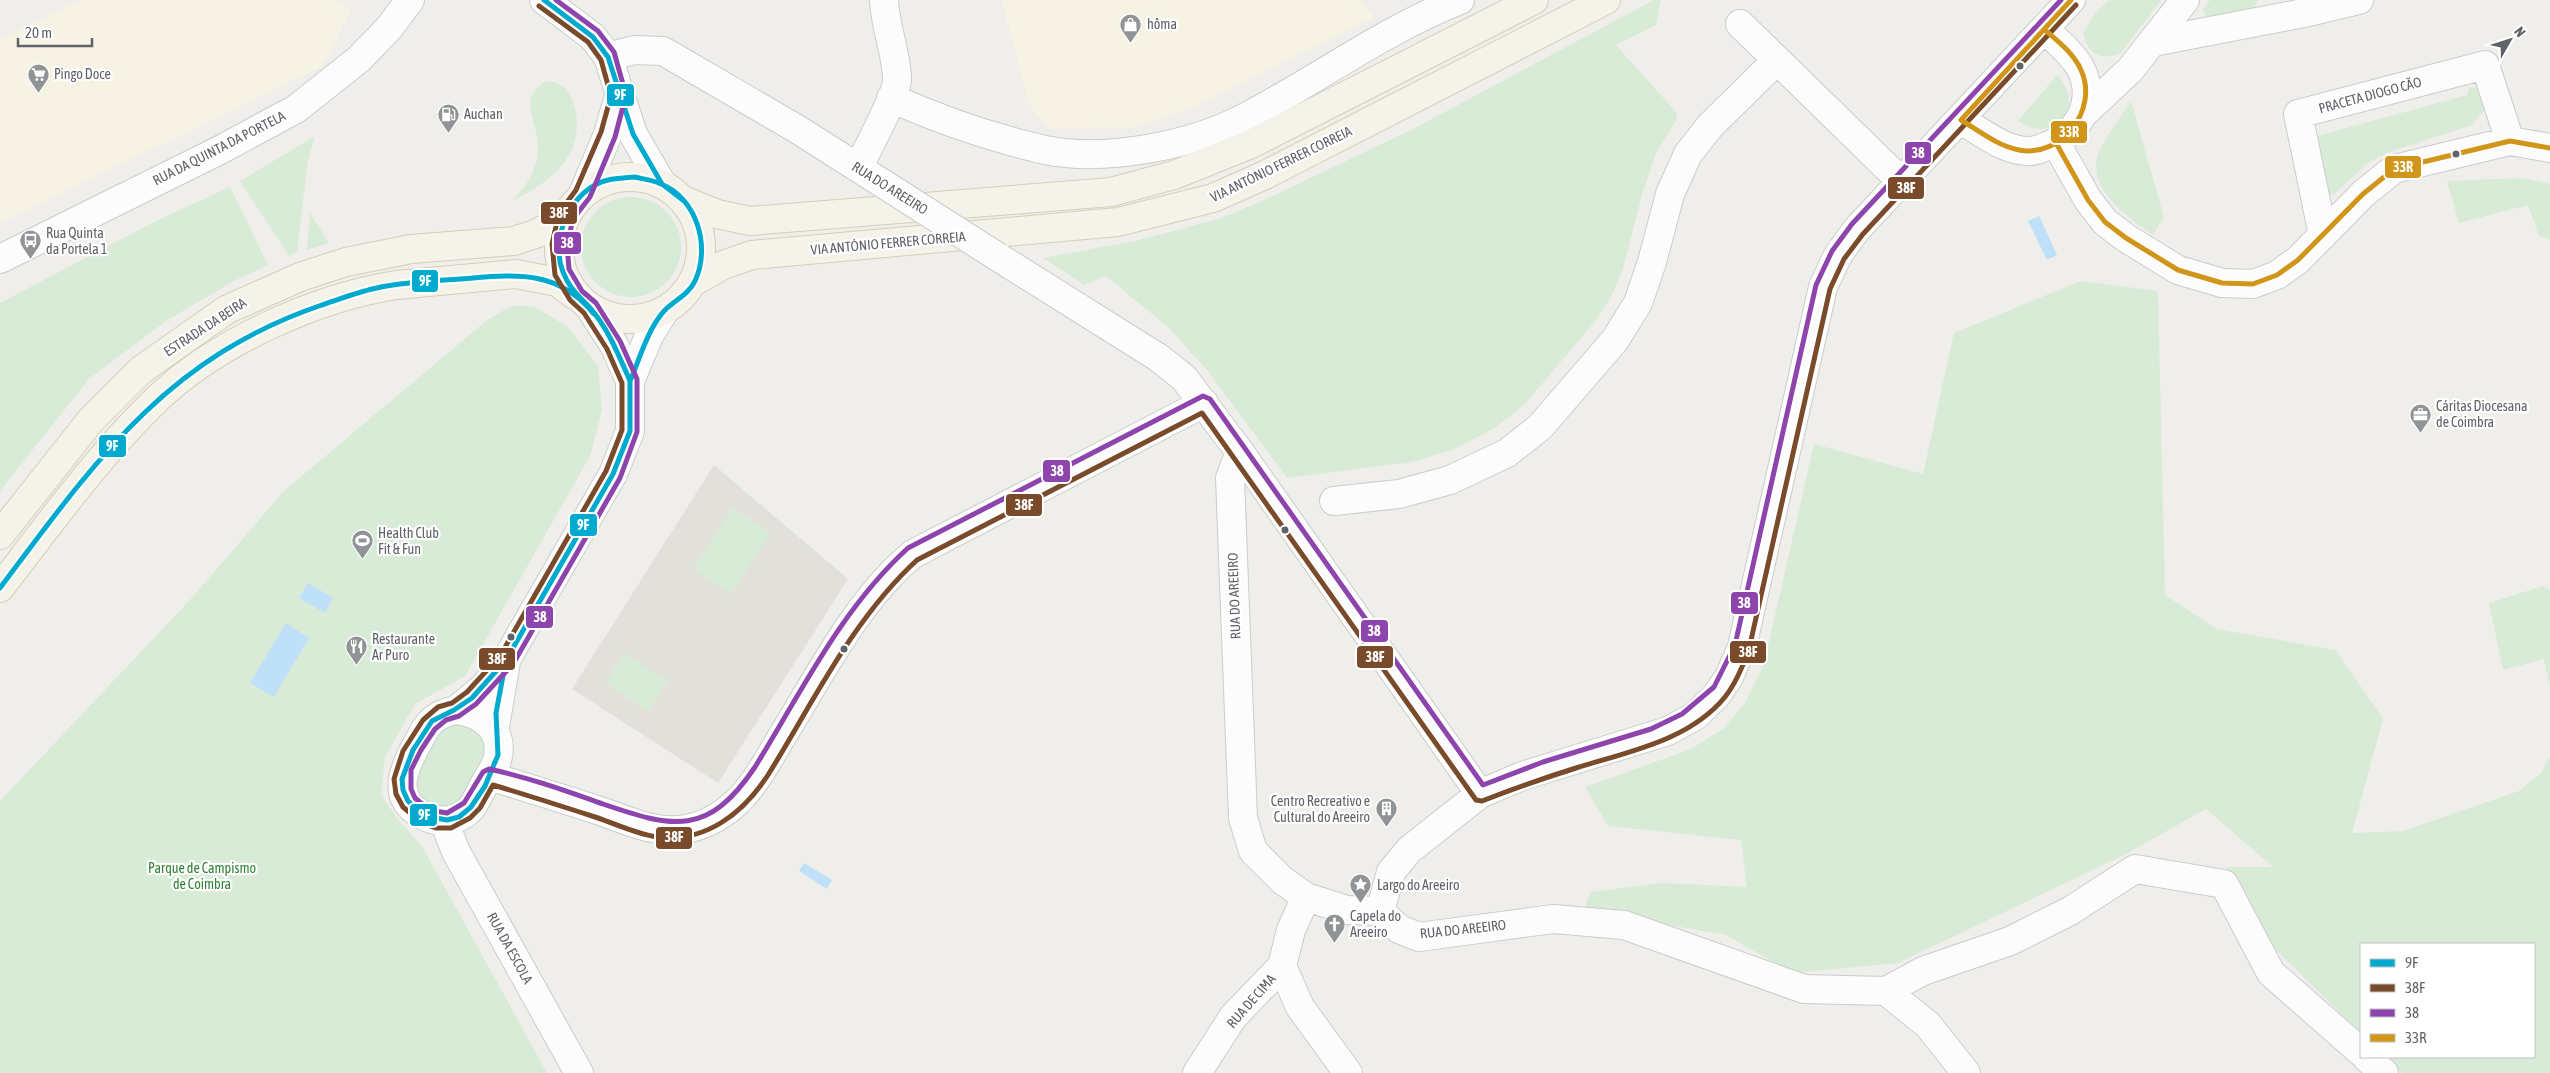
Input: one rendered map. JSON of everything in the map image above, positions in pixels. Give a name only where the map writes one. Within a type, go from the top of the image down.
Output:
[{"type":"main road","points":[[583,302],[562,272],[559,244],[566,216],[583,194],[607,180],[635,177],[662,184],[685,201],[717,214],[750,221],[1111,192],[1174,175],[1251,144],[1534,0]]},
{"type":"main road","name":"VIA ANTÓNIO FERRER CORREIA","points":[[695,281],[723,264],[752,255],[1118,222],[1213,198],[1265,174],[1606,0]]},
{"type":"main road","points":[[0,588],[115,442],[158,398],[214,356],[269,326],[313,308],[396,284],[516,274],[557,282],[583,302],[608,317],[626,320],[650,317],[665,310],[680,298],[695,281],[702,253],[699,225],[685,201]]},
{"type":"main road","name":"ESTRADA DA BEIRA","points":[[0,535],[90,420],[141,370],[226,310],[300,277],[346,262],[411,249],[514,241],[538,233],[566,216]]},
{"type":"street","name":"RUA DA QUINTA DA PORTELA","points":[[0,259],[218,151],[296,109],[359,59],[389,28],[410,0]]},
{"type":"street","points":[[544,0],[593,37],[608,57],[619,96],[633,134],[662,184]]},
{"type":"street","points":[[858,168],[897,83],[896,66],[885,20],[884,0]]},
{"type":"street","points":[[891,98],[943,120],[1047,150],[1106,154],[1176,143],[1192,140],[1243,118],[1374,43],[1460,0]]},
{"type":"street","points":[[1380,911],[1391,872],[1409,850],[1480,794],[1522,776],[1668,731],[1695,716],[1716,696],[1729,677],[1742,647],[1823,287],[1838,255],[1857,229],[1961,120],[2071,0]]},
{"type":"street","points":[[1961,120],[2007,147],[2031,151],[2056,144],[2071,131],[2082,115],[2130,70],[2185,0]]},
{"type":"street","points":[[2153,42],[2309,12],[2359,0]]},
{"type":"street","points":[[1740,24],[1902,182]]},
{"type":"street","points":[[2045,30],[2080,68],[2088,90],[2082,115]]},
{"type":"street","name":"RUA DO AREEIRO","points":[[608,57],[634,50],[663,50],[797,129],[1159,358],[1184,378],[1240,452],[1480,794]]},
{"type":"street","points":[[1334,501],[1399,494],[1450,480],[1506,453],[1540,426],[1615,340],[1638,303],[1652,262],[1670,194],[1688,154],[1710,126],[1777,60]]},
{"type":"street","name":"PRACETA DIOGO CÃO","points":[[2323,235],[2298,114],[2485,65],[2510,141]]},
{"type":"street","points":[[583,194],[608,134],[619,96]]},
{"type":"street","points":[[2056,144],[2088,200],[2105,222],[2126,238],[2178,270],[2222,283],[2253,284],[2277,275],[2298,260],[2363,194],[2394,169],[2510,141],[2550,148]]},
{"type":"street","points":[[583,302],[614,345],[630,381]]},
{"type":"street","points":[[456,710],[484,687],[506,660],[613,474],[630,431],[630,381],[649,336],[665,310]]},
{"type":"street","points":[[489,776],[658,828],[689,829],[706,823],[724,813],[750,788],[840,643],[895,569],[913,554],[1204,402]]},
{"type":"street","name":"RUA DO AREEIRO","points":[[1240,452],[1230,478],[1243,818],[1253,851],[1282,880],[1306,897],[1347,910],[1380,911],[1399,929],[1419,937],[1553,919],[1624,925],[1804,989],[1886,991]]},
{"type":"street","points":[[494,732],[506,660]]},
{"type":"street","points":[[456,710],[472,712],[485,720],[494,732],[499,747],[496,762],[489,776],[471,808],[459,817],[444,821],[429,819],[416,811],[406,799],[402,784],[404,769],[429,723],[442,714],[456,710]]},
{"type":"street","name":"RUA DA ESCOLA","points":[[444,821],[456,852],[579,1073]]},
{"type":"street","points":[[1966,1073],[1928,1025],[1886,991],[1923,971],[2010,941],[2070,911],[2135,869],[2224,884],[2271,973],[2360,1051]]},
{"type":"street","name":"RUA DE CIMA","points":[[1197,1073],[1233,1017],[1282,966],[1291,930],[1306,897]]},
{"type":"street","points":[[1282,966],[1300,1007],[1348,1073]]},
{"type":"street","points":[[2367,1058],[2384,1073]]},
{"type":"shaded area","points":[[80,0],[334,0],[351,9],[322,66],[0,223],[0,39]]},
{"type":"shaded area","points":[[1002,0],[1359,0],[1374,18],[1194,107],[1135,127],[1049,129],[1028,103]]},
{"type":"shaded area","points":[[714,465],[848,579],[718,783],[572,689]]},
{"type":"green space","points":[[1654,0],[1661,0],[1656,25],[1616,45],[1676,112],[1677,119],[1656,153],[1642,195],[1622,272],[1611,297],[1597,319],[1524,405],[1493,429],[1452,450],[1412,462],[1287,478],[1207,370],[1169,328],[1106,276],[1084,285],[1043,258],[1135,241],[1222,218],[1413,129]]},
{"type":"green space","points":[[2109,0],[2161,0],[2120,54],[2100,56],[2095,54],[2088,46],[2083,33],[2097,11]]},
{"type":"green space","points":[[2210,0],[2258,0],[2251,13],[2208,21],[2203,9]]},
{"type":"green space","points":[[2057,75],[2065,87],[2069,100],[2068,111],[2063,120],[2055,126],[2044,129],[2032,128],[2018,121]]},
{"type":"green space","points":[[546,81],[557,83],[566,89],[572,99],[576,110],[577,122],[573,146],[558,170],[536,187],[512,201],[531,177],[536,163],[537,137],[530,103],[537,88]]},
{"type":"green space","points":[[2469,87],[2479,88],[2486,108],[2472,125],[2386,153],[2368,163],[2333,195],[2327,194],[2317,136],[2467,95]]},
{"type":"green space","points":[[2131,101],[2164,217],[2153,235],[2120,209],[2102,187],[2097,175],[2096,161],[2101,147]]},
{"type":"green space","points":[[315,136],[308,160],[297,252],[289,256],[240,181]]},
{"type":"green space","points":[[2523,178],[2550,184],[2550,239],[2539,236],[2528,205],[2459,223],[2447,181]]},
{"type":"green space","points":[[230,187],[268,265],[232,282],[166,321],[89,379],[0,491],[0,303],[158,220]]},
{"type":"green space","points":[[631,197],[650,201],[666,212],[677,228],[681,247],[677,266],[666,282],[650,293],[631,297],[612,293],[596,282],[585,266],[581,247],[585,228],[596,212],[612,201]]},
{"type":"green space","points":[[310,213],[329,243],[307,250]]},
{"type":"green space","points":[[2081,281],[2158,291],[2165,595],[2217,629],[2336,650],[2383,719],[2352,833],[2403,831],[2519,791],[2541,773],[2550,757],[2550,1073],[2402,1073],[2387,1058],[2535,1058],[2535,943],[2360,943],[2360,1032],[2274,948],[2226,867],[2273,867],[2206,809],[2124,855],[1898,963],[1792,973],[1726,935],[1584,910],[1590,892],[1662,883],[1747,887],[1741,840],[1608,826],[1585,787],[1691,749],[1723,729],[1745,703],[1764,664],[1814,444],[1923,474],[1954,333]]},
{"type":"green space","name":"Parque de Campismo de Coimbra","points":[[511,306],[533,306],[568,327],[598,366],[602,410],[590,456],[465,676],[415,704],[385,757],[381,795],[397,818],[423,848],[547,1073],[0,1073],[0,801],[188,602],[284,491],[486,321]]},
{"type":"green space","points":[[733,508],[771,533],[731,594],[693,569]]},
{"type":"green space","points":[[2543,586],[2550,590],[2550,689],[2544,659],[2503,670],[2489,603]]},
{"type":"green space","points":[[624,653],[668,681],[648,711],[605,683]]},
{"type":"green space","points":[[456,723],[476,730],[481,735],[484,742],[484,758],[467,791],[455,804],[441,809],[424,800],[419,794],[416,788],[416,776],[420,763],[437,733],[441,729]]},
{"type":"water","points":[[2039,216],[2057,255],[2047,260],[2028,221]]},
{"type":"water","points":[[308,583],[333,598],[325,613],[299,598]]},
{"type":"water","points":[[286,623],[309,638],[274,697],[250,683]]},
{"type":"water","points":[[804,863],[832,880],[827,889],[799,871]]},
{"type":"transit line","name":"9F","points":[[544,0],[593,37],[608,57],[633,134],[662,184],[684,201]]},
{"type":"transit line","name":"38","points":[[556,0],[598,31],[614,52],[626,95],[615,137],[590,197],[573,219],[567,245],[569,269],[582,291],[596,303],[620,341],[637,379],[637,432],[620,478],[513,664],[476,704],[459,716],[446,720],[435,729],[411,770],[411,789],[415,798],[429,810],[447,813],[464,803],[483,772],[489,769],[518,776],[628,812],[669,821],[688,821],[705,816],[721,806],[738,790],[755,767],[806,680],[843,624],[862,597],[908,548],[1203,396],[1210,399],[1483,785],[1543,762],[1651,729],[1682,714],[1714,687],[1735,645],[1816,285],[1832,251],[1852,224],[2061,0]]},
{"type":"transit line","name":"33R","points":[[1961,120],[2071,0]]},
{"type":"transit line","name":"38F","points":[[539,6],[588,42],[601,60],[611,96],[601,132],[576,190],[559,213],[552,244],[555,275],[570,300],[584,313],[607,349],[622,383],[622,430],[606,471],[500,656],[467,692],[452,703],[438,707],[423,720],[403,751],[394,779],[396,794],[403,807],[422,823],[436,828],[451,828],[470,818],[480,808],[493,785],[595,817],[641,834],[675,838],[707,830],[735,813],[747,802],[768,775],[853,635],[894,583],[917,560],[1202,413],[1476,800],[1482,801],[1576,768],[1636,750],[1675,735],[1694,724],[1725,697],[1733,686],[1749,649],[1830,289],[1844,259],[1863,234],[2076,5]]},
{"type":"transit line","name":"33R","points":[[1961,120],[1996,142],[2019,150],[2035,150],[2049,146],[2073,128],[2081,115],[2085,100],[2085,85],[2081,70],[2070,53],[2045,30]]},
{"type":"transit line","name":"33R","points":[[2056,143],[2088,200],[2105,222],[2126,238],[2178,270],[2222,283],[2253,284],[2277,275],[2298,260],[2363,194],[2394,169],[2510,141],[2550,148]]},
{"type":"transit line","name":"9F","points":[[635,177],[661,184],[684,200],[698,225],[702,253],[700,268],[695,281],[689,290],[659,317],[649,334],[630,381],[602,324],[565,278],[559,259],[559,244],[567,216],[574,204],[584,193],[595,185],[608,180],[635,177]]},
{"type":"transit line","name":"9F","points":[[0,588],[67,499],[101,458],[137,420],[175,386],[217,355],[265,328],[319,306],[373,289],[410,283],[498,276],[516,276],[549,282],[565,289],[580,299],[594,314]]},
{"type":"transit line","name":"9F","points":[[506,660],[613,474],[630,431],[630,381]]},
{"type":"transit line","name":"9F","points":[[506,660],[496,713],[498,755],[485,786],[471,807],[459,817],[447,820],[425,816],[408,801],[403,790],[402,779],[413,750],[432,721],[472,698],[506,660]]},
{"type":"place","name":"hôma","points":[[1131,43]]},
{"type":"place","name":"Pingo Doce","points":[[38,93]]},
{"type":"place","name":"Auchan","points":[[448,133]]},
{"type":"place","name":"Rua Quinta da Portela 1","points":[[30,260]]},
{"type":"place","name":"Cáritas Diocesana de Coimbra","points":[[2420,433]]},
{"type":"place","name":"Health Club Fit & Fun","points":[[362,560]]},
{"type":"place","name":"Restaurante Ar Puro","points":[[356,666]]},
{"type":"place","name":"Centro Recreativo e Cultural do Areeiro","points":[[1386,828]]},
{"type":"place","name":"Largo do Areeiro","points":[[1361,904]]},
{"type":"place","name":"Capela do Areeiro","points":[[1334,943]]}]
